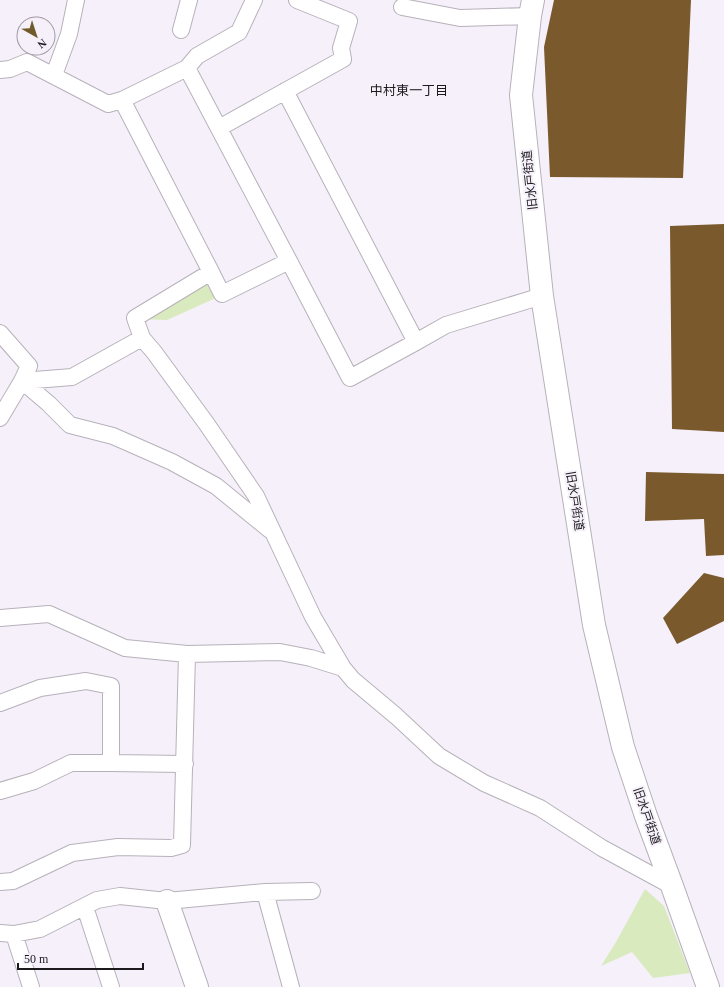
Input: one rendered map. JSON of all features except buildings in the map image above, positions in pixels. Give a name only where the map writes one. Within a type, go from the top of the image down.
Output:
[{"type":"street","points":[[54,75],[69,34],[76,0]]},
{"type":"street","points":[[181,30],[188,0]]},
{"type":"street","points":[[0,70],[10,69],[27,62],[108,104],[122,100],[187,68],[197,56],[239,32],[254,0]]},
{"type":"street","points":[[219,128],[343,59],[341,48],[349,22],[297,0]]},
{"type":"street","points":[[402,7],[460,18],[532,8]]},
{"type":"street","name":"旧水戸街道","points":[[532,8],[521,95],[542,296],[594,625],[623,747],[646,816],[708,987]]},
{"type":"street","points":[[187,68],[350,378],[446,325],[542,296]]},
{"type":"street","points":[[285,91],[416,342]]},
{"type":"street","points":[[122,100],[222,294],[289,261]]},
{"type":"street","points":[[210,272],[135,318],[142,338],[206,423],[256,496],[313,617],[343,668],[353,680],[396,716],[439,756],[484,782],[540,808],[602,848],[672,886]]},
{"type":"street","points":[[0,333],[29,366],[0,418]]},
{"type":"street","points":[[22,381],[72,377],[142,338]]},
{"type":"street","points":[[22,381],[70,424],[113,436],[178,466],[216,486],[273,532]]},
{"type":"street","points":[[0,618],[50,614],[125,648],[187,654],[280,652],[311,658],[343,668]]},
{"type":"street","points":[[0,882],[13,881],[72,853],[118,847],[171,848],[182,845],[187,654]]},
{"type":"street","points":[[0,704],[40,688],[86,681],[111,686],[111,763]]},
{"type":"street","points":[[0,791],[34,781],[71,763],[185,764]]},
{"type":"street","points":[[31,987],[7,934],[40,929],[97,900],[120,896],[167,900],[265,892],[312,891]]},
{"type":"street","points":[[265,892],[291,987]]},
{"type":"street","points":[[167,900],[197,987]]},
{"type":"street","points":[[84,907],[111,987]]},
{"type":"green space","points":[[209,277],[218,297],[167,320],[140,319]]},
{"type":"green space","points":[[645,889],[664,906],[690,973],[653,978],[632,952],[601,966]]},
{"type":"district","name":"中村東一丁目","points":[[409,90]]}]
